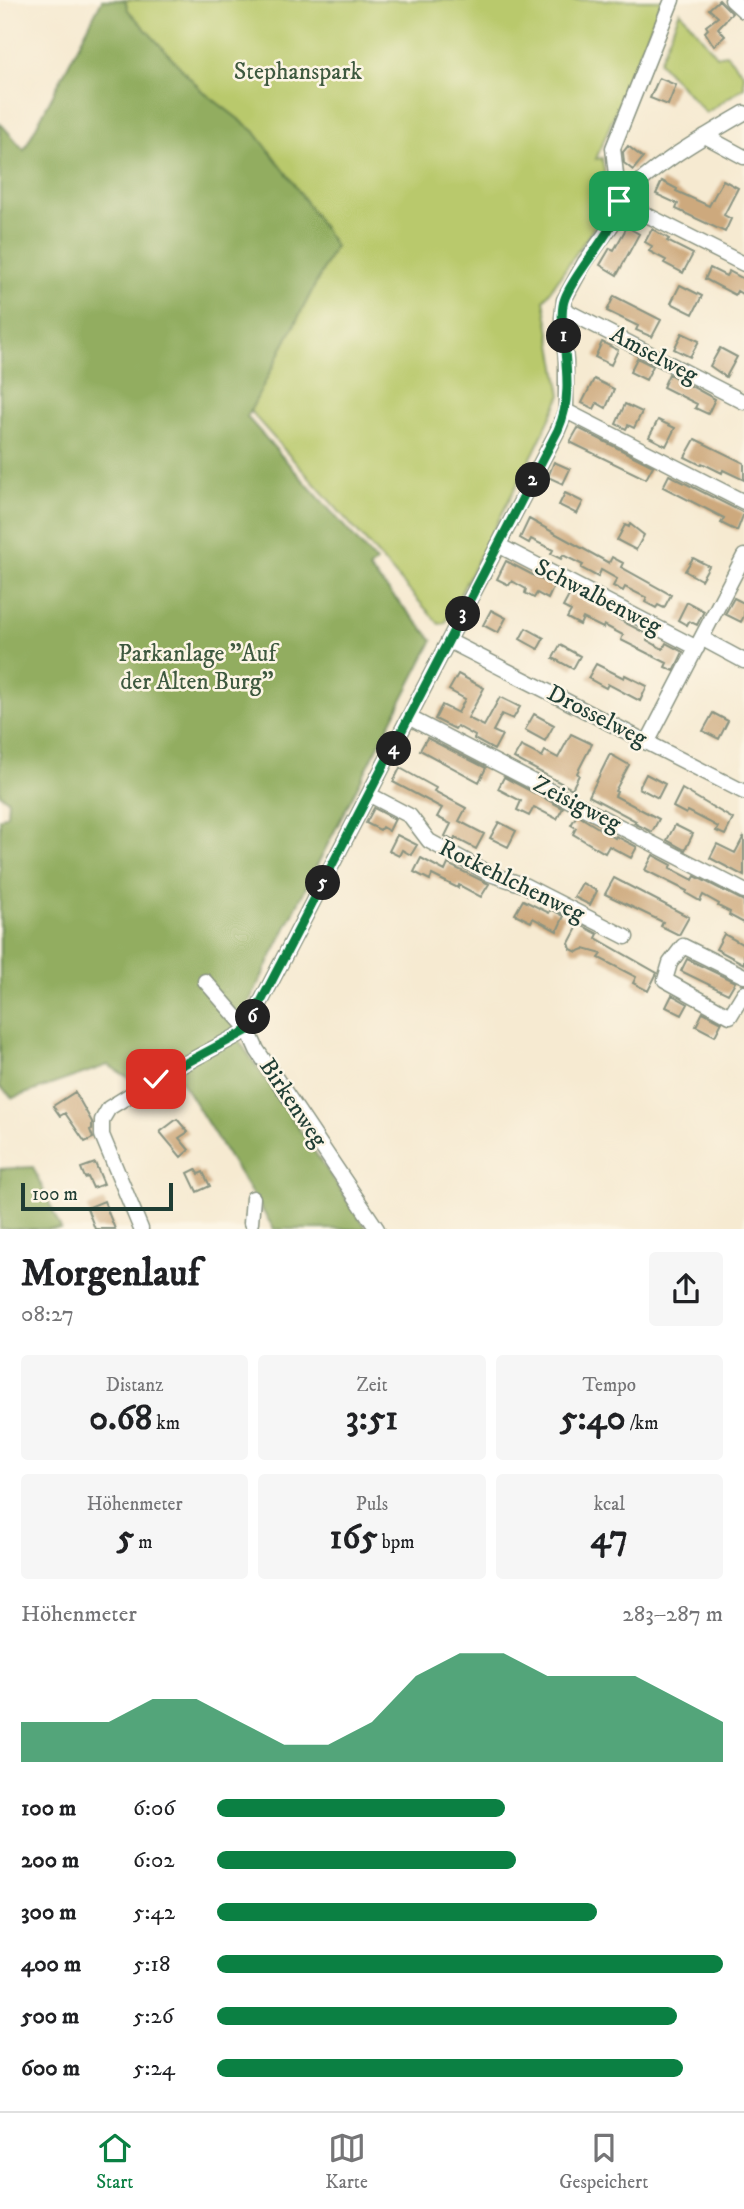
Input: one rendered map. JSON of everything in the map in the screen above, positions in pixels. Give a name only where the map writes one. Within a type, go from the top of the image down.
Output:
[{"type":"street","points":[[141,1229],[102,1135],[102,1119],[110,1108],[156,1079],[248,1030],[410,718],[566,411],[562,309],[569,289],[615,219],[619,201],[613,148],[672,0]]},
{"type":"street","points":[[732,0],[744,11]]},
{"type":"street","points":[[619,201],[667,160],[744,113]]},
{"type":"street","points":[[705,136],[744,157]]},
{"type":"street","points":[[619,201],[744,264]]},
{"type":"street","name":"Amselweg","points":[[562,309],[744,402]]},
{"type":"street","points":[[566,411],[744,502]]},
{"type":"street","name":"Schwalbenweg","points":[[498,545],[700,644],[744,661]]},
{"type":"street","points":[[648,743],[744,556]]},
{"type":"street","name":"Drosselweg","points":[[449,640],[744,792]]},
{"type":"street","name":"Zeisigweg","points":[[410,718],[744,891]]},
{"type":"street","name":"Rotkehlchenweg","points":[[370,795],[410,816],[429,841],[490,874],[524,885],[626,937]]},
{"type":"street","points":[[744,976],[683,946],[670,963],[665,979],[730,1016],[744,993]]},
{"type":"street","name":"Birkenweg","points":[[205,981],[248,1030],[257,1051],[377,1229]]},
{"type":"street","points":[[251,1223],[253,1198]]},
{"type":"green space","name":"Parkanlage \"Auf der Alten Burg\"","points":[[102,0],[125,0],[128,10],[202,91],[254,131],[290,178],[335,246],[247,417],[376,562],[369,569],[433,640],[234,1033],[367,1229],[274,1229],[168,1060],[132,1080],[108,1065],[13,1098],[0,1087],[0,819],[7,814],[8,800],[0,794],[0,123],[24,150]]},
{"type":"green space","name":"Stephanspark","points":[[125,0],[662,0],[596,159],[602,158],[610,204],[544,300],[561,395],[445,623],[439,624],[250,411],[335,246],[254,131],[202,91],[127,10]]},
{"type":"green space","points":[[680,11],[717,56],[726,54],[744,74],[744,87],[706,113],[659,62]]},
{"type":"green space","points":[[33,1167],[61,1229],[0,1229],[0,1169]]},
{"type":"building","points":[[719,0],[732,13],[718,28],[725,36],[714,46],[705,32],[708,29],[706,26],[718,17],[709,9]]},
{"type":"building","points":[[659,78],[676,85],[668,105],[650,98]]},
{"type":"building","points":[[628,146],[643,158],[633,170],[624,163],[623,152]]},
{"type":"building","points":[[723,180],[738,188],[724,215],[731,219],[725,232],[676,209],[678,204],[656,194],[662,181],[677,189],[676,191],[709,206]]},
{"type":"building","points":[[627,227],[639,234],[617,275],[600,265],[610,248],[614,250]]},
{"type":"building","points":[[652,229],[669,239],[667,241],[693,254],[683,273],[649,251],[652,246],[645,242]]},
{"type":"building","points":[[710,268],[726,276],[729,271],[744,279],[744,295],[737,291],[735,295],[705,279]]},
{"type":"building","points":[[680,285],[702,296],[693,314],[671,303]]},
{"type":"building","points":[[614,296],[661,320],[652,337],[636,330],[638,326],[607,311]]},
{"type":"building","points":[[682,333],[699,341],[690,357],[674,349]]},
{"type":"building","points":[[602,342],[618,350],[611,365],[595,357]]},
{"type":"building","points":[[720,348],[737,357],[726,377],[710,366]]},
{"type":"building","points":[[637,358],[653,366],[646,380],[630,372]]},
{"type":"building","points":[[669,374],[715,399],[708,414],[695,408],[697,404],[663,387]]},
{"type":"building","points":[[594,379],[614,389],[606,408],[597,403],[594,409],[582,403]]},
{"type":"building","points":[[625,404],[642,412],[634,428],[628,425],[626,429],[616,424]]},
{"type":"building","points":[[658,420],[675,428],[666,446],[649,437]]},
{"type":"building","points":[[578,428],[653,466],[646,479],[570,442]]},
{"type":"building","points":[[695,439],[744,463],[744,480],[685,457]]},
{"type":"building","points":[[554,462],[570,469],[563,484],[548,477]]},
{"type":"building","points":[[669,475],[744,513],[737,531],[721,523],[724,518],[663,487]]},
{"type":"building","points":[[565,493],[583,502],[577,514],[559,505]]},
{"type":"building","points":[[529,519],[609,563],[612,557],[623,563],[621,567],[671,595],[664,608],[658,605],[656,608],[645,602],[647,598],[625,587],[623,591],[613,586],[617,579],[601,570],[598,577],[581,568],[583,565],[563,555],[561,559],[551,554],[553,550],[531,539],[529,543],[520,538]]},
{"type":"building","points":[[630,524],[644,535],[636,550],[617,540],[625,525],[629,527]]},
{"type":"building","points":[[693,558],[709,566],[701,580],[685,571]]},
{"type":"building","points":[[506,561],[554,586],[548,599],[537,593],[534,598],[525,593],[526,589],[512,581],[509,585],[497,579]]},
{"type":"building","points":[[570,594],[649,635],[647,640],[663,649],[666,643],[683,652],[674,671],[665,667],[667,663],[621,640],[623,635],[604,625],[603,628],[583,618],[580,625],[567,618],[571,611],[563,607]]},
{"type":"building","points":[[734,598],[744,603],[741,622],[725,614]]},
{"type":"building","points":[[687,602],[704,611],[697,625],[689,621],[687,625],[678,620]]},
{"type":"building","points":[[491,610],[506,618],[498,633],[483,625]]},
{"type":"building","points":[[526,628],[544,638],[538,649],[520,639]]},
{"type":"building","points":[[560,645],[580,656],[573,669],[553,658]]},
{"type":"building","points":[[596,664],[647,686],[640,701],[608,684],[606,688],[588,678]]},
{"type":"building","points":[[458,674],[484,688],[468,718],[484,726],[500,697],[520,707],[513,719],[502,714],[493,731],[502,735],[494,750],[457,726],[455,729],[435,719],[442,705],[458,713],[465,699],[449,690]]},
{"type":"building","points":[[713,713],[728,721],[719,739],[703,731]]},
{"type":"building","points":[[534,714],[554,725],[545,741],[525,730]]},
{"type":"building","points":[[571,734],[592,744],[572,789],[514,758],[521,746],[542,757],[545,751],[558,758]]},
{"type":"building","points":[[427,738],[486,768],[479,782],[420,750]]},
{"type":"building","points":[[610,754],[629,765],[615,796],[659,819],[652,832],[589,796]]},
{"type":"building","points":[[400,768],[466,808],[459,821],[484,834],[476,849],[445,836],[451,824],[437,817],[442,808],[393,782]]},
{"type":"building","points":[[646,774],[665,784],[658,798],[639,788]]},
{"type":"building","points":[[504,777],[563,808],[557,819],[534,807],[529,816],[517,810],[521,801],[498,789]]},
{"type":"building","points":[[682,789],[733,819],[725,835],[716,831],[718,827],[709,822],[673,807]]},
{"type":"building","points":[[374,808],[395,819],[389,831],[366,823]]},
{"type":"building","points":[[577,815],[615,838],[616,836],[637,847],[631,858],[609,846],[605,853],[573,834],[576,828],[571,825]]},
{"type":"building","points":[[499,822],[516,831],[508,847],[490,838]]},
{"type":"building","points":[[675,825],[693,834],[685,850],[667,840]]},
{"type":"building","points":[[397,835],[417,845],[411,855],[402,850],[399,856],[389,851]]},
{"type":"building","points":[[744,836],[744,876],[710,858],[717,844],[735,853]]},
{"type":"building","points":[[653,855],[693,880],[695,876],[744,901],[744,923],[703,895],[700,901],[686,893],[687,891],[645,870]]},
{"type":"building","points":[[421,858],[445,871],[448,864],[489,884],[481,897],[432,875],[430,880],[414,872]]},
{"type":"building","points":[[614,878],[689,917],[679,935],[661,926],[663,922],[605,894]]},
{"type":"building","points":[[582,883],[597,891],[590,905],[574,897]]},
{"type":"building","points":[[523,900],[549,913],[551,909],[564,916],[557,931],[533,918],[531,922],[515,914]]},
{"type":"building","points":[[579,924],[598,934],[596,938],[657,973],[648,991],[633,983],[636,977],[599,958],[602,954],[571,949],[569,943]]},
{"type":"building","points":[[724,934],[744,945],[744,964],[716,949]]},
{"type":"building","points":[[687,959],[735,982],[728,994],[681,971]]},
{"type":"building","points":[[672,995],[688,1004],[682,1015],[666,1007]]},
{"type":"building","points":[[703,1012],[722,1022],[715,1036],[696,1026]]},
{"type":"building","points":[[75,1092],[92,1122],[90,1130],[93,1138],[85,1142],[65,1113],[60,1116],[53,1106]]},
{"type":"building","points":[[177,1119],[188,1132],[179,1138],[189,1150],[181,1157],[160,1132]]},
{"type":"building","points":[[95,1163],[104,1184],[93,1188],[81,1168]]},
{"type":"building","points":[[196,1169],[199,1174],[203,1172],[210,1186],[197,1192],[188,1173]]},
{"type":"building","points":[[104,1201],[115,1229],[95,1229],[87,1208]]},
{"type":"route","points":[[156,1079],[248,1030],[558,430],[566,411],[566,361],[562,318],[564,300],[585,262],[615,219],[619,201]]}]
